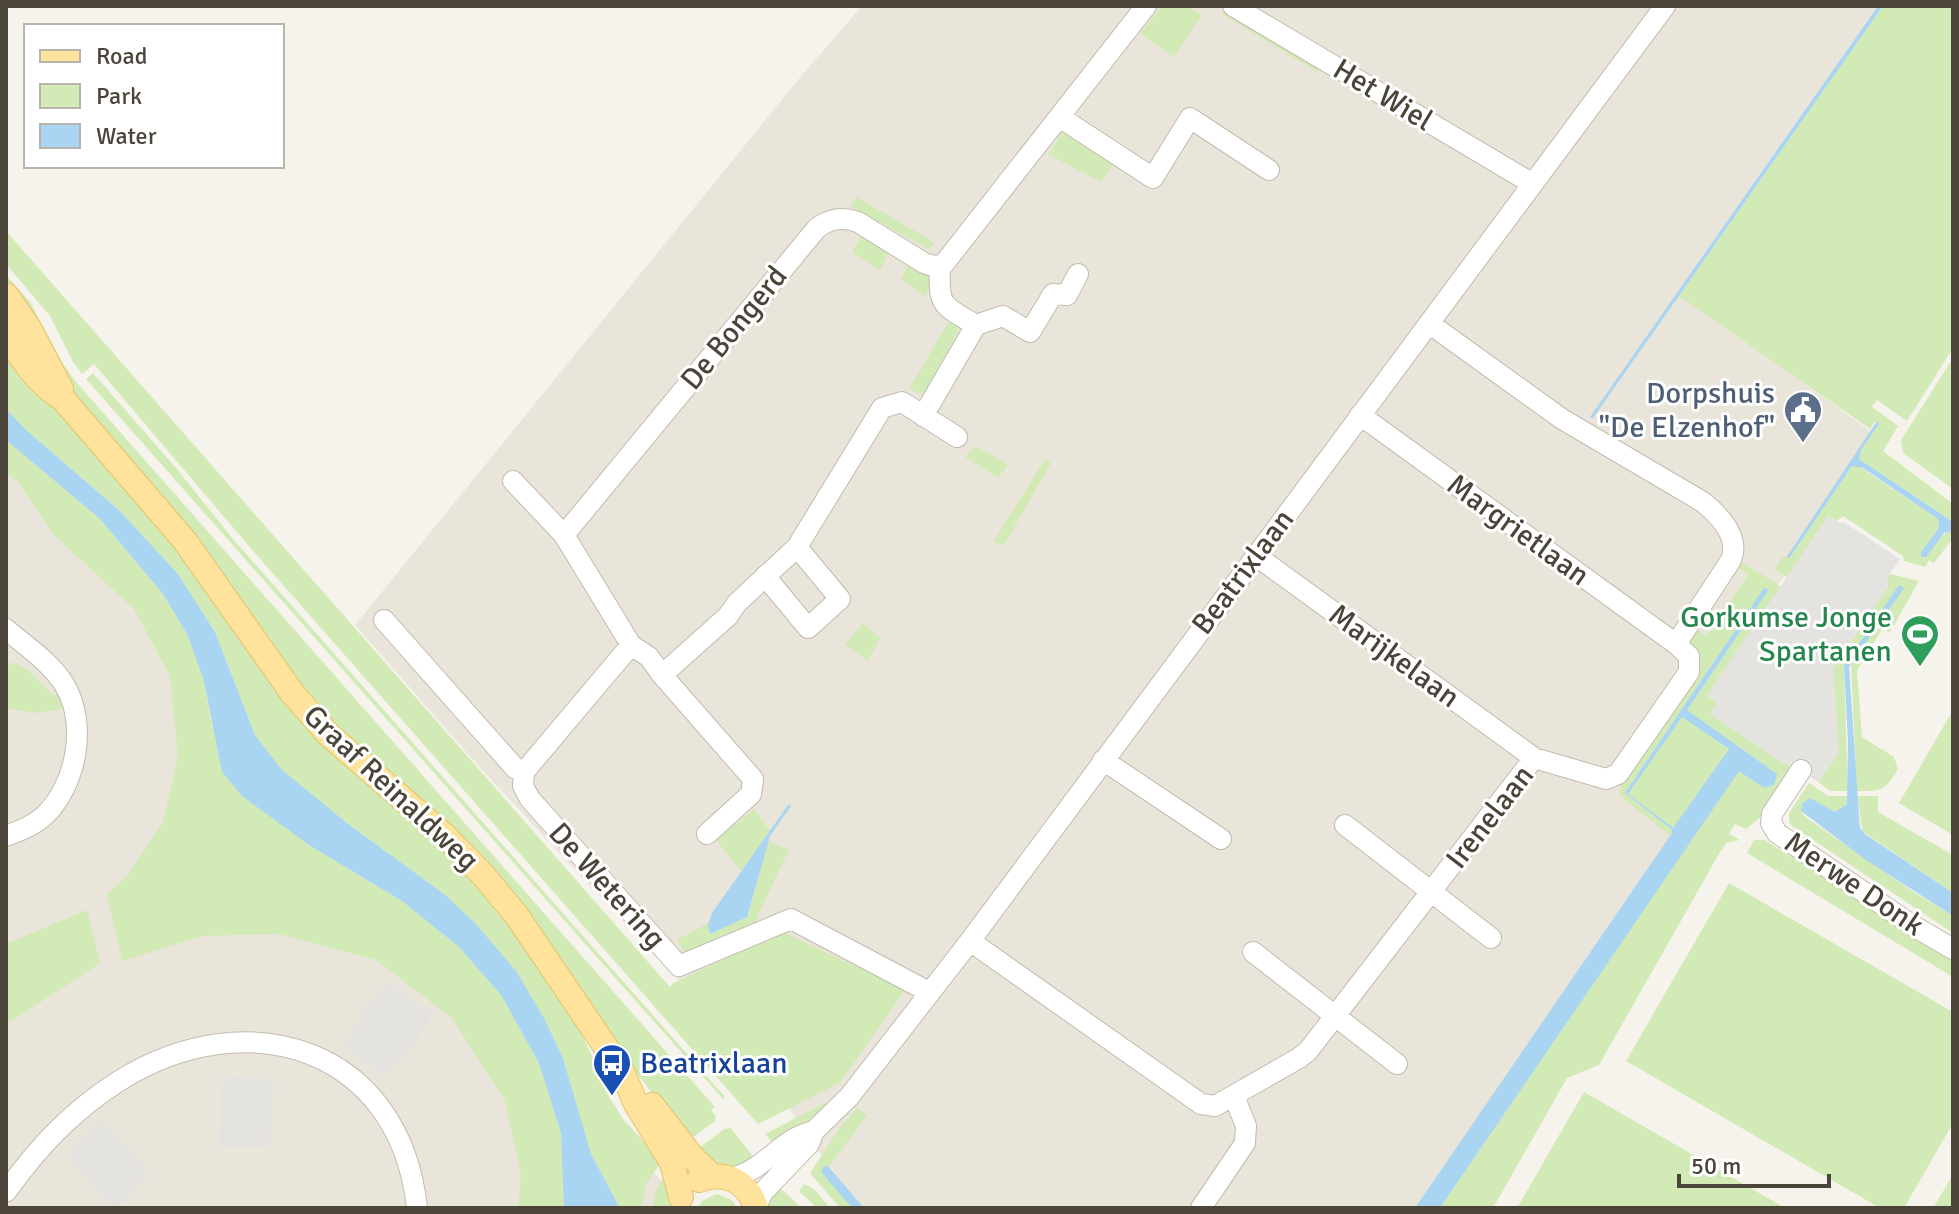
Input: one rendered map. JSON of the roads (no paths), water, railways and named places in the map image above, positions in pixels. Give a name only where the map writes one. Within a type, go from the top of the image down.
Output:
[{"type":"main road","name":"Graaf Reinaldweg","points":[[6,295],[35,339],[63,399]]},
{"type":"main road","name":"Graaf Reinaldweg","points":[[6,332],[50,392],[63,399],[177,531],[293,694],[328,734],[444,835],[534,937],[622,1071],[635,1102],[672,1163],[679,1202]]},
{"type":"main road","name":"Graaf Reinaldweg","points":[[622,1071],[634,1080],[693,1158],[747,1190],[756,1208]]},
{"type":"main road","points":[[679,1202],[697,1181],[722,1177]]},
{"type":"street","points":[[976,325],[945,307],[940,266],[953,254],[1061,118],[1146,6]]},
{"type":"street","name":"Het Wiel","points":[[1233,6],[1533,184]]},
{"type":"street","name":"Beatrixlaan","points":[[756,1208],[763,1192],[809,1144],[814,1131],[849,1097],[970,941],[1665,6]]},
{"type":"street","points":[[1061,118],[1153,178],[1190,118],[1269,170]]},
{"type":"street","name":"De Bongerd","points":[[564,535],[817,228],[837,218],[858,222],[924,263],[940,266]]},
{"type":"street","points":[[923,416],[976,325],[1003,316],[1030,332],[1053,294],[1067,295],[1078,274]]},
{"type":"street","points":[[1430,324],[1562,419],[1703,502],[1717,515],[1734,542],[1734,555],[1676,644]]},
{"type":"street","points":[[662,675],[728,616],[737,603],[797,547],[882,408],[902,402],[957,437]]},
{"type":"street","name":"Margrietlaan","points":[[1360,415],[1676,644]]},
{"type":"street","points":[[513,481],[564,535],[631,645],[649,657],[753,779],[751,794],[707,834]]},
{"type":"street","points":[[765,576],[808,628],[840,599],[797,547]]},
{"type":"street","name":"Marijkelaan","points":[[1255,555],[1534,758]]},
{"type":"street","name":"De Wetering","points":[[384,620],[515,768],[524,772],[523,786],[530,799],[679,966],[791,919],[929,992]]},
{"type":"street","points":[[6,629],[51,668],[66,688],[73,710],[76,745],[69,777],[50,809],[30,825],[6,836]]},
{"type":"street","name":"Irenelaan","points":[[970,941],[1201,1104],[1215,1106],[1299,1058],[1335,1016],[1534,758],[1606,779],[1618,774],[1689,672],[1689,656],[1676,644]]},
{"type":"street","points":[[524,772],[631,645]]},
{"type":"street","points":[[1103,760],[1221,839]]},
{"type":"street","name":"Merwe Donk","points":[[1801,770],[1772,814],[1771,823],[1777,833],[1912,925],[1953,949]]},
{"type":"street","name":"Irenelaan","points":[[1345,825],[1491,938]]},
{"type":"street","points":[[1253,952],[1397,1064]]},
{"type":"street","points":[[6,1192],[38,1148],[71,1117],[120,1081],[150,1065],[200,1048],[248,1042],[304,1051],[332,1063],[355,1080],[375,1100],[396,1130],[410,1165],[417,1208]]},
{"type":"street","points":[[1201,1208],[1245,1143],[1246,1126],[1234,1096]]},
{"type":"street","name":"Beatrixlaan","points":[[722,1177],[748,1174],[802,1133],[814,1131]]},
{"type":"water","points":[[1878,6],[1883,6],[1593,418],[1590,417]]},
{"type":"water","points":[[6,409],[119,510],[178,574],[215,632],[255,735],[281,769],[347,823],[444,894],[475,923],[516,971],[563,1058],[591,1154],[620,1208],[564,1208],[561,1133],[539,1063],[501,995],[459,947],[402,901],[309,845],[242,796],[222,772],[204,681],[188,636],[163,594],[100,519],[6,440]]},
{"type":"water","points":[[1877,421],[1879,424],[1861,450],[1859,459],[1953,522],[1953,531],[1944,533],[1926,557],[1921,557],[1921,552],[1939,528],[1938,519],[1863,468],[1852,466],[1790,557],[1786,558]]},
{"type":"water","points":[[1899,585],[1904,588],[1849,667],[1860,828],[1953,893],[1953,916],[1866,860],[1801,811],[1802,804],[1810,798],[1835,812],[1847,804],[1844,666]]},
{"type":"water","points":[[1764,588],[1768,589],[1687,710],[1777,774],[1774,785],[1764,788],[1739,771],[1440,1208],[1415,1208],[1672,833],[1625,793]],"holes":[[[1682,717],[1729,749],[1673,828],[1628,794]]]},
{"type":"water","points":[[788,805],[791,806],[770,836],[747,917],[710,934],[708,925],[712,913]]},
{"type":"water","points":[[825,1166],[864,1208],[852,1208],[821,1171]]},
{"type":"place","name":"Dorpshuis \"De Elzenhof\"","points":[[1803,444]]},
{"type":"place","name":"Gorkumse Jonge Spartanen","points":[[1920,668]]},
{"type":"place","name":"Beatrixlaan","points":[[612,1097]]}]
